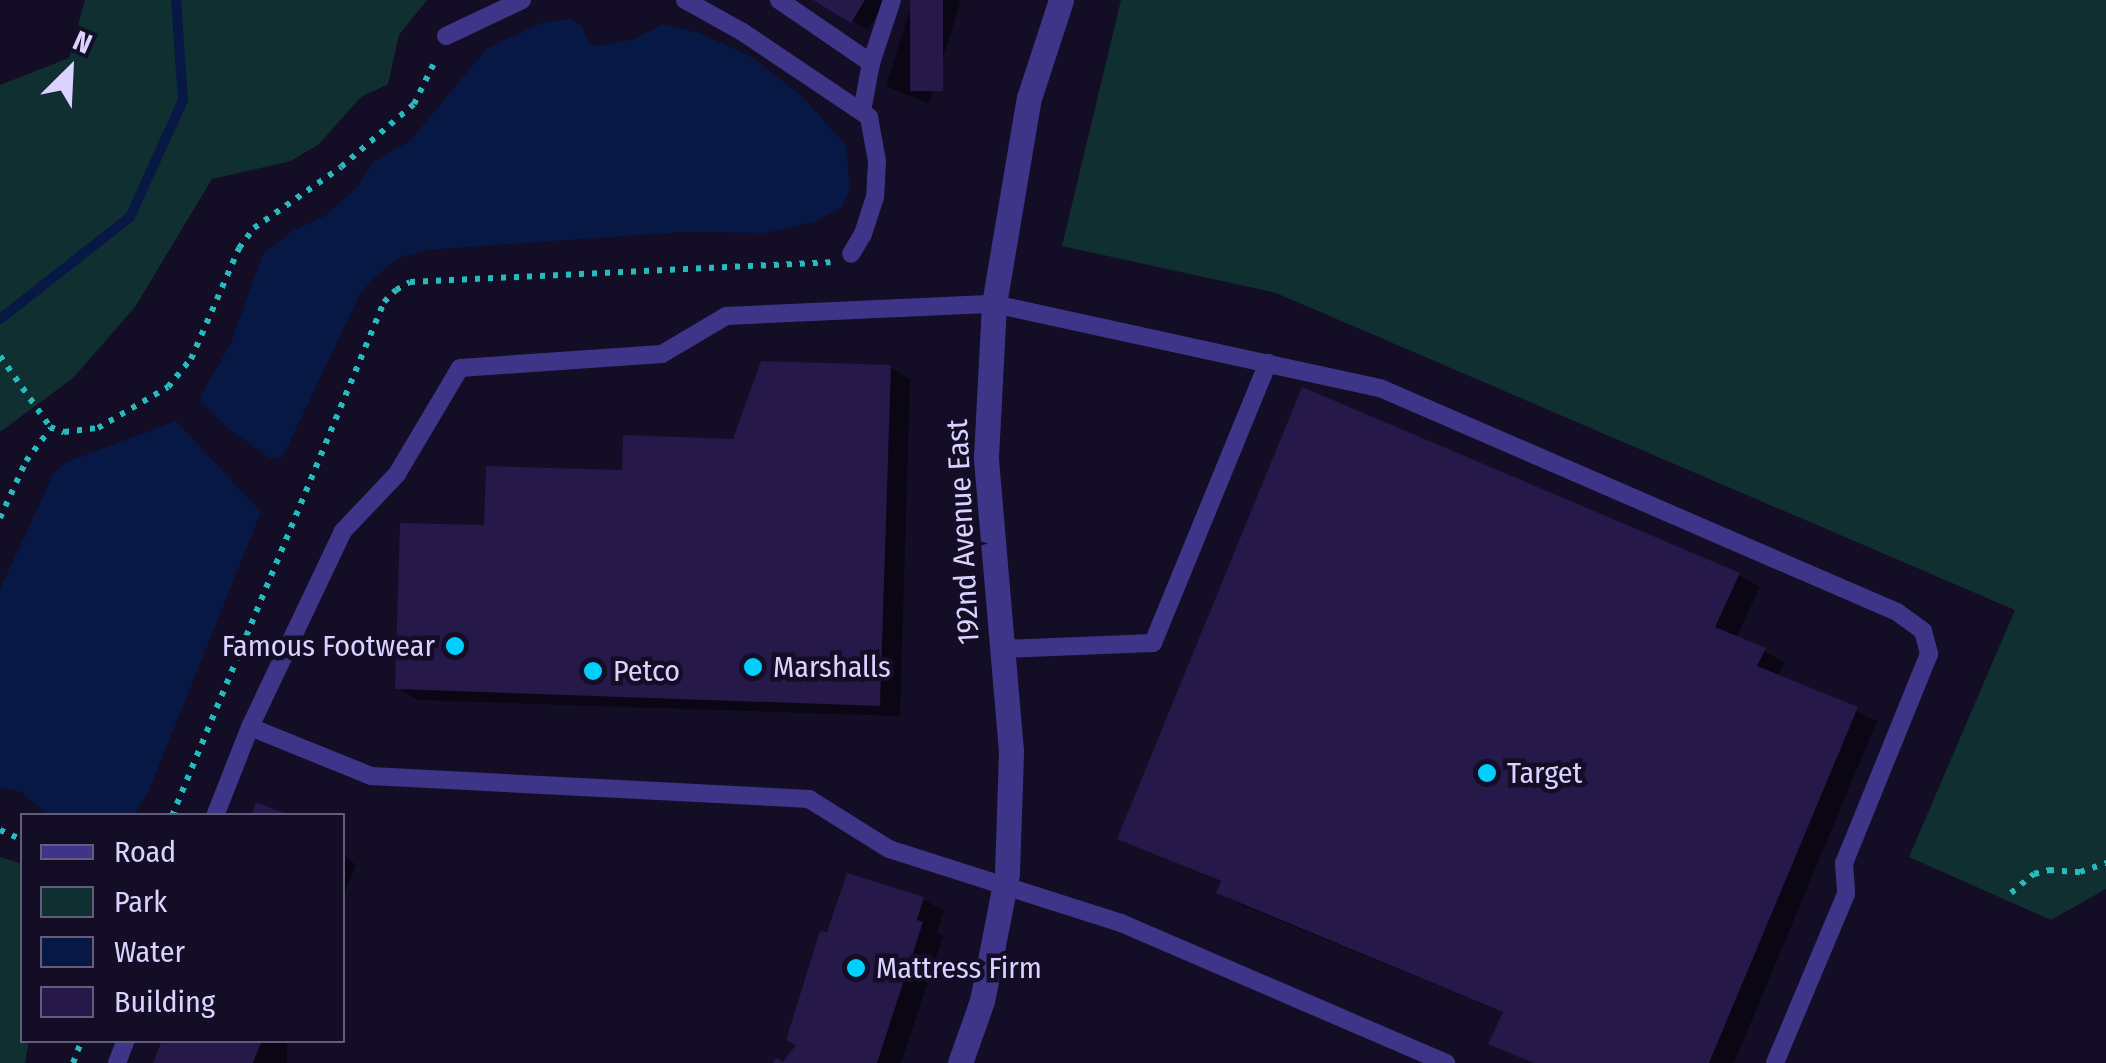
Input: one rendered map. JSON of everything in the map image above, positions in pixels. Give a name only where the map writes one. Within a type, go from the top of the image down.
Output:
[{"type":"street","name":"192nd Avenue East","points":[[960,1063],[982,1001],[1005,886],[1011,752],[986,457],[994,304],[1029,98],[1061,0]]},
{"type":"lane","points":[[446,36],[522,0]]},
{"type":"lane","points":[[685,0],[741,31],[862,111],[874,128],[875,198],[863,234],[850,254]]},
{"type":"lane","points":[[779,0],[870,62]]},
{"type":"lane","points":[[862,111],[870,62],[892,0]]},
{"type":"lane","points":[[216,813],[250,727],[343,531],[397,474],[460,368],[662,354],[726,316],[994,304],[1380,388],[1897,612],[1922,631],[1929,654],[1844,863],[1846,894],[1774,1063]]},
{"type":"lane","points":[[1001,649],[1153,643],[1268,363]]},
{"type":"lane","points":[[250,727],[371,776],[809,799],[888,849],[1121,922],[1446,1063]]},
{"type":"path","points":[[0,356],[51,428],[64,432],[98,428],[168,387],[191,359],[239,248],[254,228],[341,168],[414,104],[446,36]]},
{"type":"path","points":[[0,518],[26,461],[51,428]]},
{"type":"path","points":[[2011,894],[2034,874],[2080,872],[2106,863]]},
{"type":"green space","points":[[85,0],[427,0],[399,35],[388,84],[361,97],[319,144],[291,161],[212,179],[135,307],[73,378],[0,432],[0,85],[69,58]]},
{"type":"green space","points":[[1121,0],[2106,0],[2106,889],[2051,920],[1909,857],[2015,610],[1276,293],[1062,246]]},
{"type":"green space","points":[[0,857],[20,863],[20,1043],[29,1043],[25,1063],[0,1063]]},
{"type":"water","points":[[569,19],[580,24],[589,42],[598,46],[633,39],[663,24],[699,33],[750,56],[800,94],[846,145],[850,191],[841,208],[814,222],[765,233],[683,232],[426,250],[399,258],[372,279],[359,296],[282,458],[270,458],[231,431],[201,403],[201,395],[230,345],[263,254],[292,231],[325,216],[358,186],[374,161],[410,141],[486,49],[540,23]]},
{"type":"water","points":[[176,421],[261,512],[148,793],[136,813],[46,813],[21,792],[0,787],[0,589],[54,473],[66,462]]},
{"type":"building","points":[[813,0],[865,0],[851,23]]},
{"type":"building","points":[[910,0],[943,0],[943,91],[910,91]]},
{"type":"building","points":[[761,361],[891,365],[880,706],[395,689],[400,523],[484,525],[486,466],[622,470],[623,435],[733,439]]},
{"type":"building","name":"Target","points":[[1302,387],[1740,573],[1715,627],[1766,648],[1757,666],[1858,707],[1709,1063],[1533,1063],[1488,1044],[1503,1012],[1216,893],[1221,881],[1117,839]]},
{"type":"building","points":[[256,802],[284,813],[252,813]]},
{"type":"building","points":[[847,873],[924,897],[917,920],[923,922],[877,1063],[773,1063],[776,1058],[783,1062],[796,1045],[786,1040],[820,931],[827,932]]},
{"type":"building","points":[[161,1043],[261,1043],[253,1063],[153,1063]]},
{"type":"waterway","points":[[0,319],[130,217],[183,100],[176,0]]},
{"type":"place","name":"Famous Footwear","points":[[455,646]]},
{"type":"place","name":"Marshalls","points":[[753,667]]},
{"type":"place","name":"Petco","points":[[593,671]]},
{"type":"place","name":"Target","points":[[1487,773]]},
{"type":"place","name":"Mattress Firm","points":[[856,968]]}]
